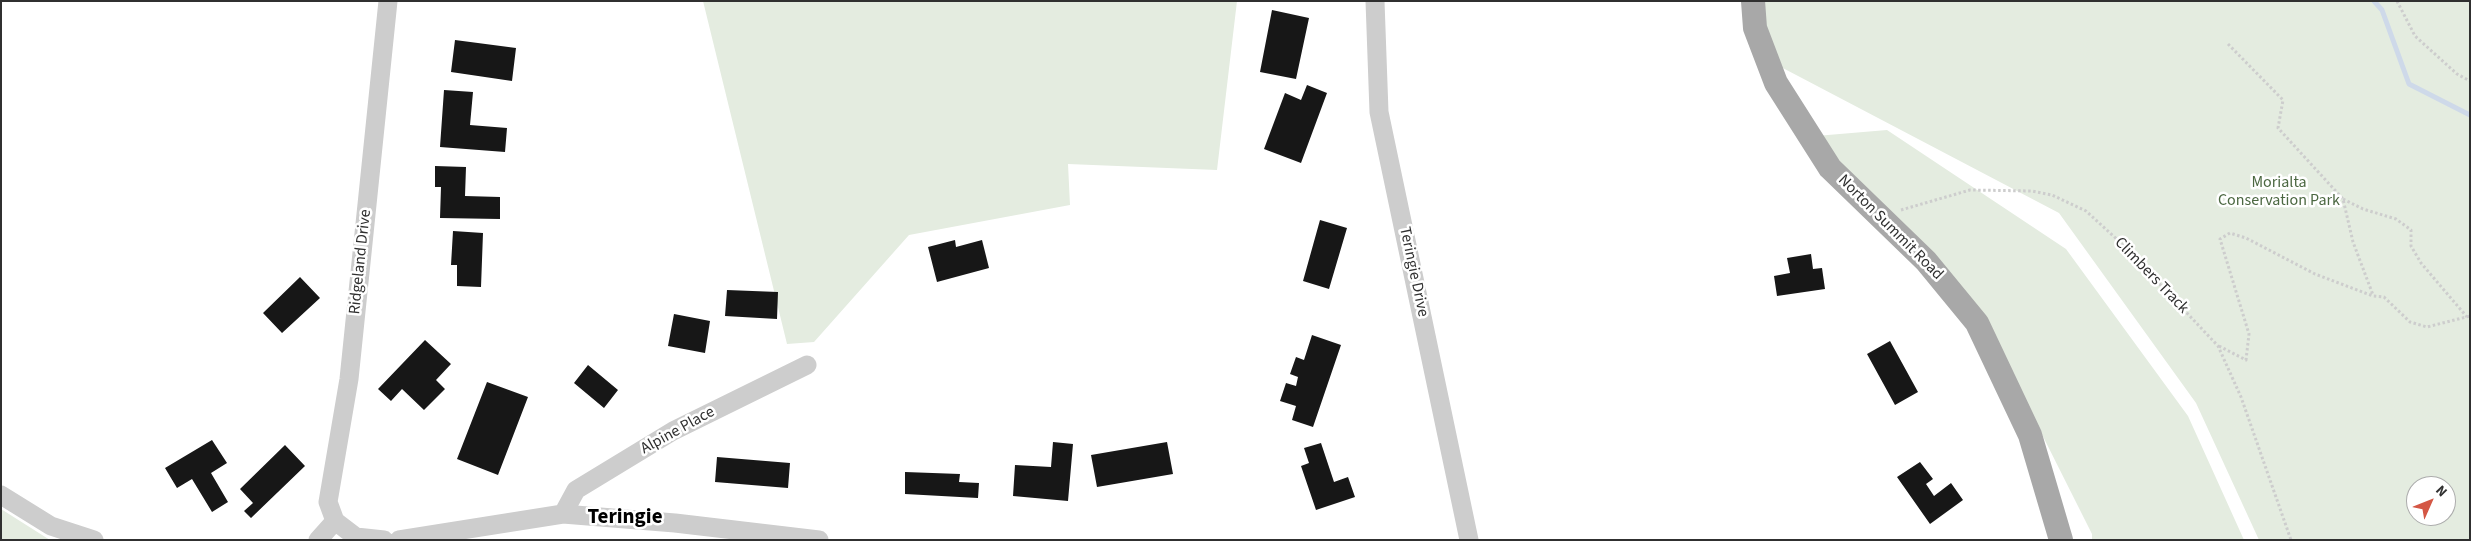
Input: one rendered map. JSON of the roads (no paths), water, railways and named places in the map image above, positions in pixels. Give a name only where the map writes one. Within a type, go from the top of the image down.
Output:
[{"type":"main road","name":"Norton Summit Road","points":[[1753,1],[1755,28],[1776,82],[1830,168],[1926,261],[1976,323],[2030,435],[2061,540]]},
{"type":"street","name":"Ridgeland Drive","points":[[335,521],[328,502],[349,379],[388,1]]},
{"type":"street","name":"Teringie Drive","points":[[1375,1],[1379,112],[1469,540]]},
{"type":"street","name":"Alpine Place","points":[[563,514],[576,490],[674,430],[807,365]]},
{"type":"street","points":[[1,495],[51,526],[94,540]]},
{"type":"street","points":[[399,540],[563,514],[675,523],[819,540]]},
{"type":"street","points":[[318,540],[335,521],[356,537],[384,540]]},
{"type":"waterway","points":[[2374,1],[2382,10],[2409,84],[2470,115]]},
{"type":"district","name":"Teringie","points":[[625,518]]},
{"type":"park label","name":"Morialta Conservation Park","points":[[2279,192]]}]
